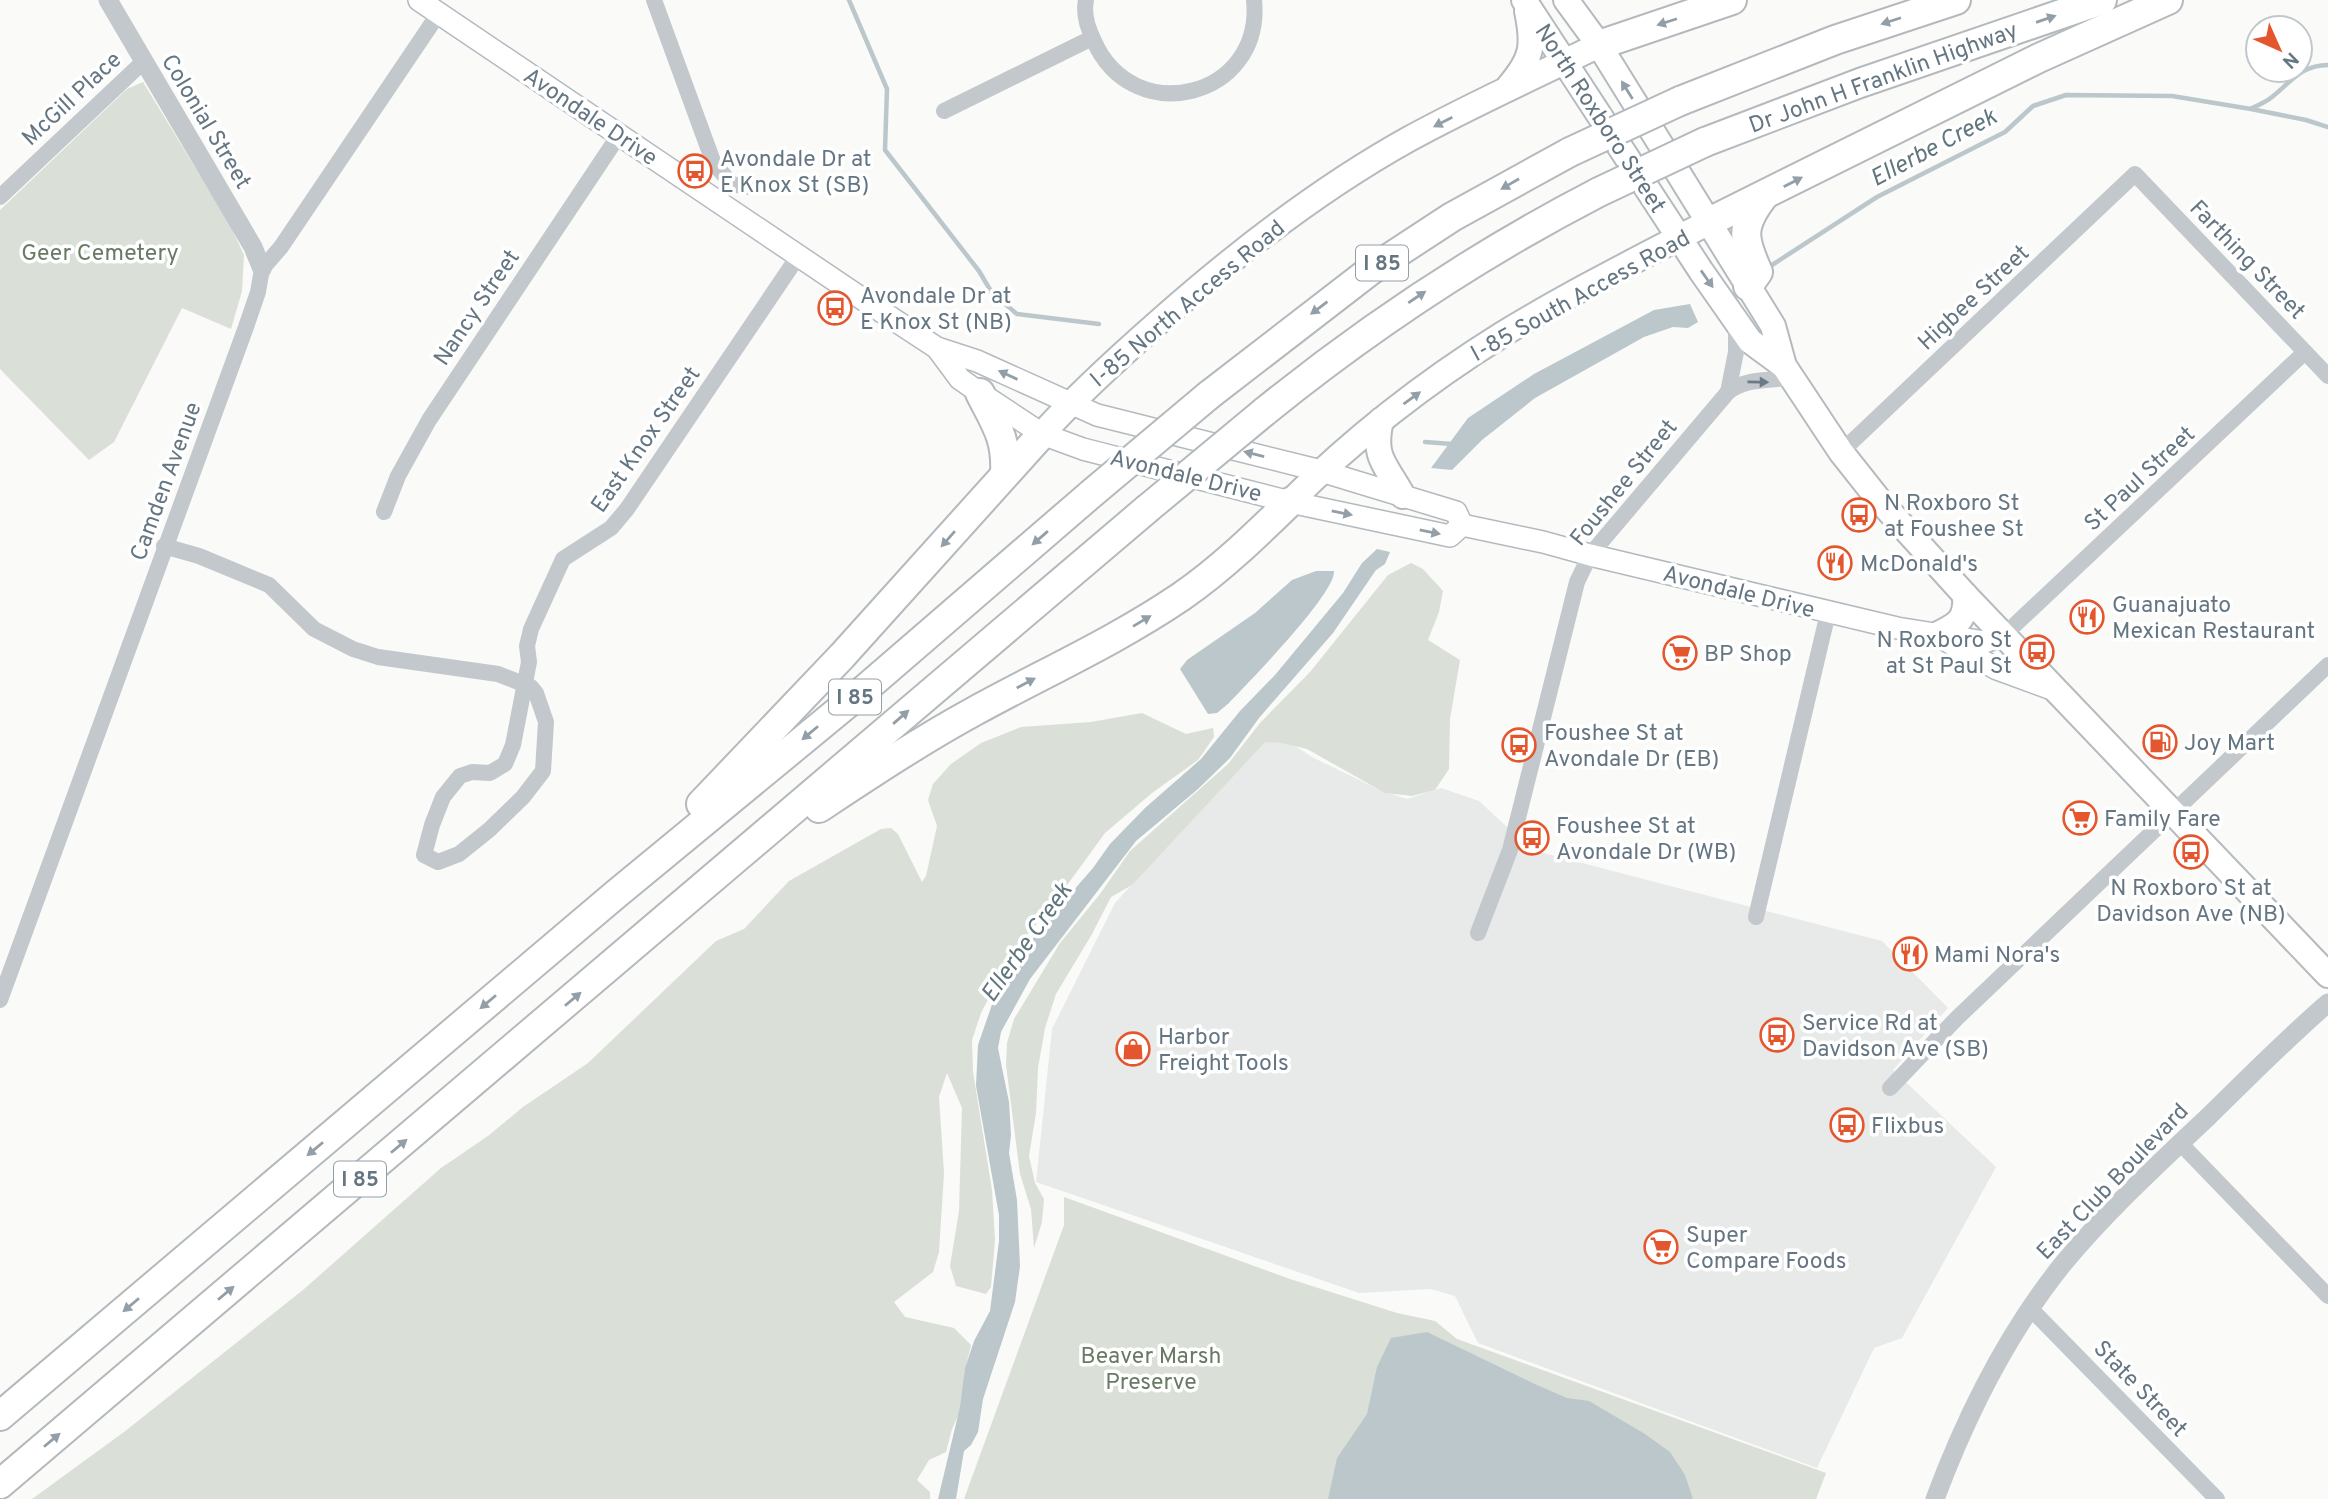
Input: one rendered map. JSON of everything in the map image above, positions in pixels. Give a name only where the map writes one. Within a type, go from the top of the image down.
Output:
[{"type":"highway","points":[[1599,45],[1732,0]]},
{"type":"highway","name":"Dr John H Franklin Highway","points":[[615,895],[875,680],[1209,395],[1371,270],[1452,217],[1570,152],[1680,101],[1822,45],[1955,0]]},
{"type":"highway","name":"Dr John H Franklin Highway","points":[[720,874],[956,670],[1264,412],[1417,297],[1503,244],[1599,192],[1705,142],[1860,83],[2102,0]]},
{"type":"highway","points":[[1709,222],[2039,58],[2168,0]]},
{"type":"highway","points":[[1748,286],[1758,272],[1749,253],[1745,226],[1763,197]]},
{"type":"highway","points":[[980,393],[1004,442],[1005,473]]},
{"type":"highway","points":[[615,895],[842,656],[1042,433]]},
{"type":"highway","points":[[720,874],[901,754],[971,713],[1116,636],[1183,596],[1290,502]]},
{"type":"highway","name":"I 85","points":[[0,1484],[720,874]]},
{"type":"highway","name":"I 85","points":[[0,1416],[615,895]]},
{"type":"main road","name":"Avondale Drive","points":[[419,0],[937,348],[977,361],[1097,415],[1321,471],[1456,512],[1462,524]]},
{"type":"main road","name":"North Roxboro Street","points":[[1566,0],[1599,45],[1773,326],[1787,372]]},
{"type":"main road","name":"North Roxboro Street","points":[[1525,1],[1679,238],[1750,341],[1787,372],[1841,452],[1889,512],[2328,975]]},
{"type":"main road","points":[[1504,91],[1521,73],[1531,50],[1532,38],[1525,1]]},
{"type":"main road","name":"I-85 North Access Road","points":[[1042,433],[1070,403],[1211,276],[1268,231],[1399,146],[1599,45]]},
{"type":"main road","name":"I-85 South Access Road","points":[[1290,502],[1321,471],[1381,420],[1504,334],[1709,222]]},
{"type":"main road","name":"Avondale Drive","points":[[937,348],[960,379],[980,393],[1042,433],[1083,449],[1290,502],[1450,536],[1462,524]]},
{"type":"main road","points":[[1381,420],[1378,454],[1403,496]]},
{"type":"main road","name":"Avondale Drive","points":[[1462,524],[1828,613],[1985,642],[2004,635]]},
{"type":"main road","points":[[1936,635],[1956,625],[1966,610],[1965,595]]},
{"type":"main road","name":"Avondale Drive","points":[[1936,635],[1997,669],[2058,691]]},
{"type":"street","name":"Colonial Street","points":[[108,0],[253,247],[262,269]]},
{"type":"street","points":[[654,0],[714,164],[732,184],[746,187]]},
{"type":"street","points":[[1086,0],[1087,22],[1092,38],[1111,68],[1134,85],[1166,93],[1189,93],[1209,86],[1224,76],[1240,59],[1252,34],[1255,19],[1254,0]]},
{"type":"street","name":"Camden Avenue","points":[[0,999],[246,327],[258,292],[262,269],[281,247],[439,13]]},
{"type":"street","points":[[944,111],[1092,38]]},
{"type":"street","name":"McGill Place","points":[[0,197],[144,62]]},
{"type":"street","name":"Nancy Street","points":[[384,512],[398,477],[429,420],[619,135]]},
{"type":"street","name":"Farthing Street","points":[[2135,174],[2328,376]]},
{"type":"street","name":"Higbee Street","points":[[1841,452],[2135,174]]},
{"type":"street","name":"East Knox Street","points":[[524,682],[536,693],[546,722],[543,771],[523,797],[459,855],[438,862],[424,855],[443,797],[460,776],[472,772],[490,772],[505,764],[513,745],[524,682],[529,662],[527,646],[531,629],[563,559],[611,528],[627,509],[799,255]]},
{"type":"street","name":"Foushee Street","points":[[1728,392],[1736,352],[1736,320]]},
{"type":"street","name":"St Paul Street","points":[[2004,635],[2305,352]]},
{"type":"street","name":"Foushee Street","points":[[1478,933],[1510,850],[1577,582],[1590,555],[1728,392],[1745,382],[1770,382],[1787,372]]},
{"type":"street","points":[[164,546],[210,560],[269,585],[314,629],[353,649],[378,657],[498,674],[524,682]]},
{"type":"street","points":[[1756,917],[1828,613]]},
{"type":"street","points":[[1890,1088],[1956,1018],[2328,665]]},
{"type":"street","name":"East Club Boulevard","points":[[1935,1499],[1992,1373],[2031,1309],[2083,1241],[2180,1143],[2328,1003]]},
{"type":"street","points":[[2180,1143],[2328,1296]]},
{"type":"street","name":"State Street","points":[[2031,1309],[2217,1499]]},
{"type":"shaded area","points":[[1690,304],[1698,322],[1688,328],[1673,327],[1644,337],[1535,398],[1482,440],[1452,470],[1431,468],[1468,418],[1534,374],[1654,310]]},
{"type":"shaded area","points":[[1377,549],[1390,552],[1385,564],[1376,570],[1333,633],[1259,718],[1230,758],[1136,841],[1030,979],[1001,1032],[998,1048],[1009,1102],[1009,1153],[1017,1200],[1020,1266],[1015,1302],[983,1399],[978,1432],[964,1451],[956,1499],[938,1499],[960,1407],[965,1368],[974,1341],[990,1311],[999,1241],[999,1215],[976,1086],[978,1045],[996,993],[1038,931],[1093,868],[1110,844],[1145,808],[1201,759],[1240,711],[1275,675],[1343,593],[1362,563]]},
{"type":"shaded area","points":[[1316,571],[1334,571],[1331,582],[1307,617],[1229,703],[1217,713],[1208,714],[1180,669],[1187,660],[1255,613],[1292,580]]},
{"type":"shaded area","points":[[1272,732],[1314,758],[1382,791],[1407,799],[1441,788],[1479,801],[1532,850],[1882,941],[1948,1008],[1893,1070],[1996,1167],[1902,1338],[1874,1348],[1817,1468],[1478,1343],[1455,1296],[1431,1289],[1359,1293],[1036,1182],[1052,1029],[1115,903]]},
{"type":"shaded area","points":[[1427,1332],[1567,1398],[1589,1401],[1645,1434],[1670,1452],[1685,1475],[1693,1499],[1328,1499],[1337,1458],[1367,1414],[1377,1367],[1391,1338]]},
{"type":"green space","name":"Geer Cemetery","points":[[143,82],[229,223],[244,255],[242,291],[231,329],[182,308],[114,442],[89,460],[0,369],[0,210],[127,89]]},
{"type":"green space","points":[[1411,563],[1423,569],[1443,591],[1439,612],[1428,640],[1460,660],[1450,719],[1449,769],[1435,790],[1412,796],[1385,793],[1307,749],[1265,742],[1132,885],[1111,897],[1056,994],[1045,1028],[1029,1156],[1035,1183],[1044,1199],[1042,1222],[1034,1248],[1031,1209],[1020,1174],[1006,1065],[1007,1043],[1014,1019],[1060,943],[1100,894],[1130,851],[1228,764],[1260,723],[1310,672],[1388,575]]},
{"type":"green space","points":[[1142,713],[1186,734],[1213,728],[1214,737],[1198,760],[1152,793],[1105,833],[1025,938],[981,1013],[972,1040],[973,1072],[992,1190],[995,1240],[991,1287],[986,1294],[956,1286],[950,1266],[959,1211],[962,1108],[947,1073],[939,1097],[944,1173],[939,1252],[933,1272],[894,1302],[905,1317],[954,1328],[971,1345],[964,1374],[967,1396],[952,1429],[946,1452],[929,1460],[917,1480],[930,1492],[930,1499],[32,1499],[124,1432],[303,1290],[441,1168],[588,1063],[716,941],[744,929],[789,881],[881,829],[891,828],[898,834],[922,882],[926,876],[937,826],[928,800],[933,784],[951,764],[981,743],[1021,727],[1091,722]]},
{"type":"green space","name":"Beaver Marsh Preserve","points":[[1064,1197],[1290,1279],[1397,1313],[1435,1321],[1457,1339],[1826,1473],[1816,1499],[964,1499],[1064,1225]]},
{"type":"waterway","points":[[849,0],[887,89],[885,150],[979,271],[992,293],[1017,314],[1099,324]]},
{"type":"waterway","points":[[2252,108],[2270,99],[2303,71],[2328,65]]},
{"type":"waterway","name":"Ellerbe Creek","points":[[1772,265],[1877,197],[2005,132],[2033,106],[2066,95],[2172,96],[2251,109],[2328,127]]},
{"type":"waterway","points":[[1425,442],[1452,444]]},
{"type":"place","name":"Avondale Dr at E Knox St (SB)","points":[[695,171]]},
{"type":"place","name":"Avondale Dr at E Knox St (NB)","points":[[835,308]]},
{"type":"place","name":"N Roxboro St at Foushee St","points":[[1859,515]]},
{"type":"place","name":"McDonald's","points":[[1835,563]]},
{"type":"place","name":"Guanajuato Mexican Restaurant","points":[[2087,617]]},
{"type":"place","name":"N Roxboro St at St Paul St","points":[[2037,652]]},
{"type":"place","name":"BP Shop","points":[[1680,653]]},
{"type":"place","name":"Joy Mart","points":[[2160,742]]},
{"type":"place","name":"Foushee St at Avondale Dr (EB)","points":[[1519,745]]},
{"type":"place","name":"Family Fare","points":[[2080,818]]},
{"type":"place","name":"Foushee St at Avondale Dr (WB)","points":[[1532,838]]},
{"type":"place","name":"N Roxboro St at Davidson Ave (NB)","points":[[2191,852]]},
{"type":"place","name":"Mami Nora's","points":[[1910,954]]},
{"type":"place","name":"Service Rd at Davidson Ave (SB)","points":[[1777,1035]]},
{"type":"place","name":"Harbor Freight Tools","points":[[1133,1049]]},
{"type":"place","name":"Flixbus","points":[[1847,1125]]},
{"type":"place","name":"Super Compare Foods","points":[[1661,1247]]}]
